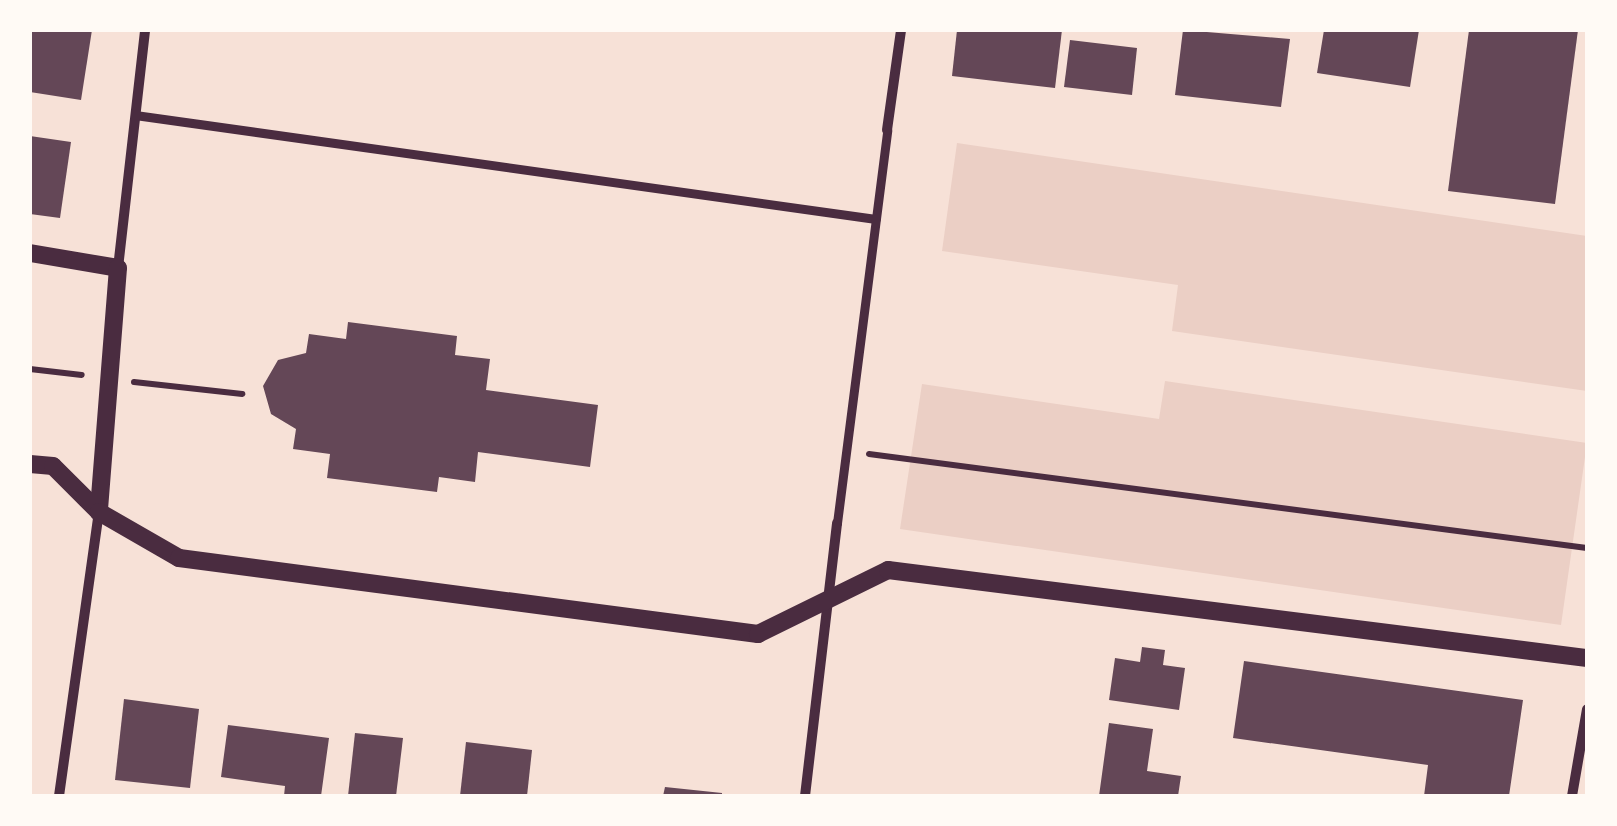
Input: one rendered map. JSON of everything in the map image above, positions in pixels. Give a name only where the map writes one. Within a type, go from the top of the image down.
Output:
[{"type":"street","points":[[60,796],[99,512],[118,268],[145,30]]},
{"type":"street","points":[[805,796],[901,30]]},
{"type":"street","points":[[136,116],[876,219]]},
{"type":"street","points":[[30,253],[118,268]]},
{"type":"street","points":[[30,464],[53,466],[99,512],[180,558],[758,634],[830,595],[888,570],[1587,658]]},
{"type":"street","points":[[1572,796],[1587,709]]},
{"type":"path","points":[[846,451],[1587,548]]},
{"type":"shaded area","points":[[957,143],[1587,236],[1587,391],[1172,331],[1178,285],[942,251]]},
{"type":"shaded area","points":[[1165,381],[1587,443],[1561,625],[900,529],[922,384],[1159,419]]},
{"type":"building","points":[[30,30],[92,30],[81,100],[30,92]]},
{"type":"building","points":[[957,30],[1062,30],[1055,88],[952,76]]},
{"type":"building","points":[[1183,30],[1290,39],[1281,107],[1175,95]]},
{"type":"building","points":[[1324,30],[1419,30],[1410,87],[1317,73]]},
{"type":"building","points":[[1469,30],[1578,30],[1555,204],[1448,191]]},
{"type":"building","points":[[1070,40],[1137,48],[1132,95],[1064,87]]},
{"type":"building","points":[[30,136],[71,142],[60,218],[30,214]]},
{"type":"building","points":[[348,322],[457,336],[455,355],[490,359],[486,390],[598,405],[590,467],[478,452],[475,482],[439,477],[437,492],[327,478],[330,454],[293,449],[296,429],[271,414],[263,386],[278,360],[306,353],[309,334],[346,339]]},
{"type":"building","points":[[1142,647],[1165,650],[1163,665],[1185,668],[1179,710],[1109,700],[1115,658],[1140,662]]},
{"type":"building","points":[[1244,661],[1523,700],[1509,796],[1424,796],[1428,765],[1233,738]]},
{"type":"building","points":[[124,699],[199,709],[190,788],[115,780]]},
{"type":"building","points":[[1109,723],[1153,729],[1147,771],[1181,776],[1178,796],[1099,796]]},
{"type":"building","points":[[228,725],[329,738],[321,796],[284,796],[285,786],[221,777]]},
{"type":"building","points":[[355,733],[403,738],[396,796],[348,796]]},
{"type":"building","points":[[466,742],[532,750],[527,796],[460,796]]},
{"type":"building","points":[[665,787],[722,793],[722,796],[663,796]]}]
